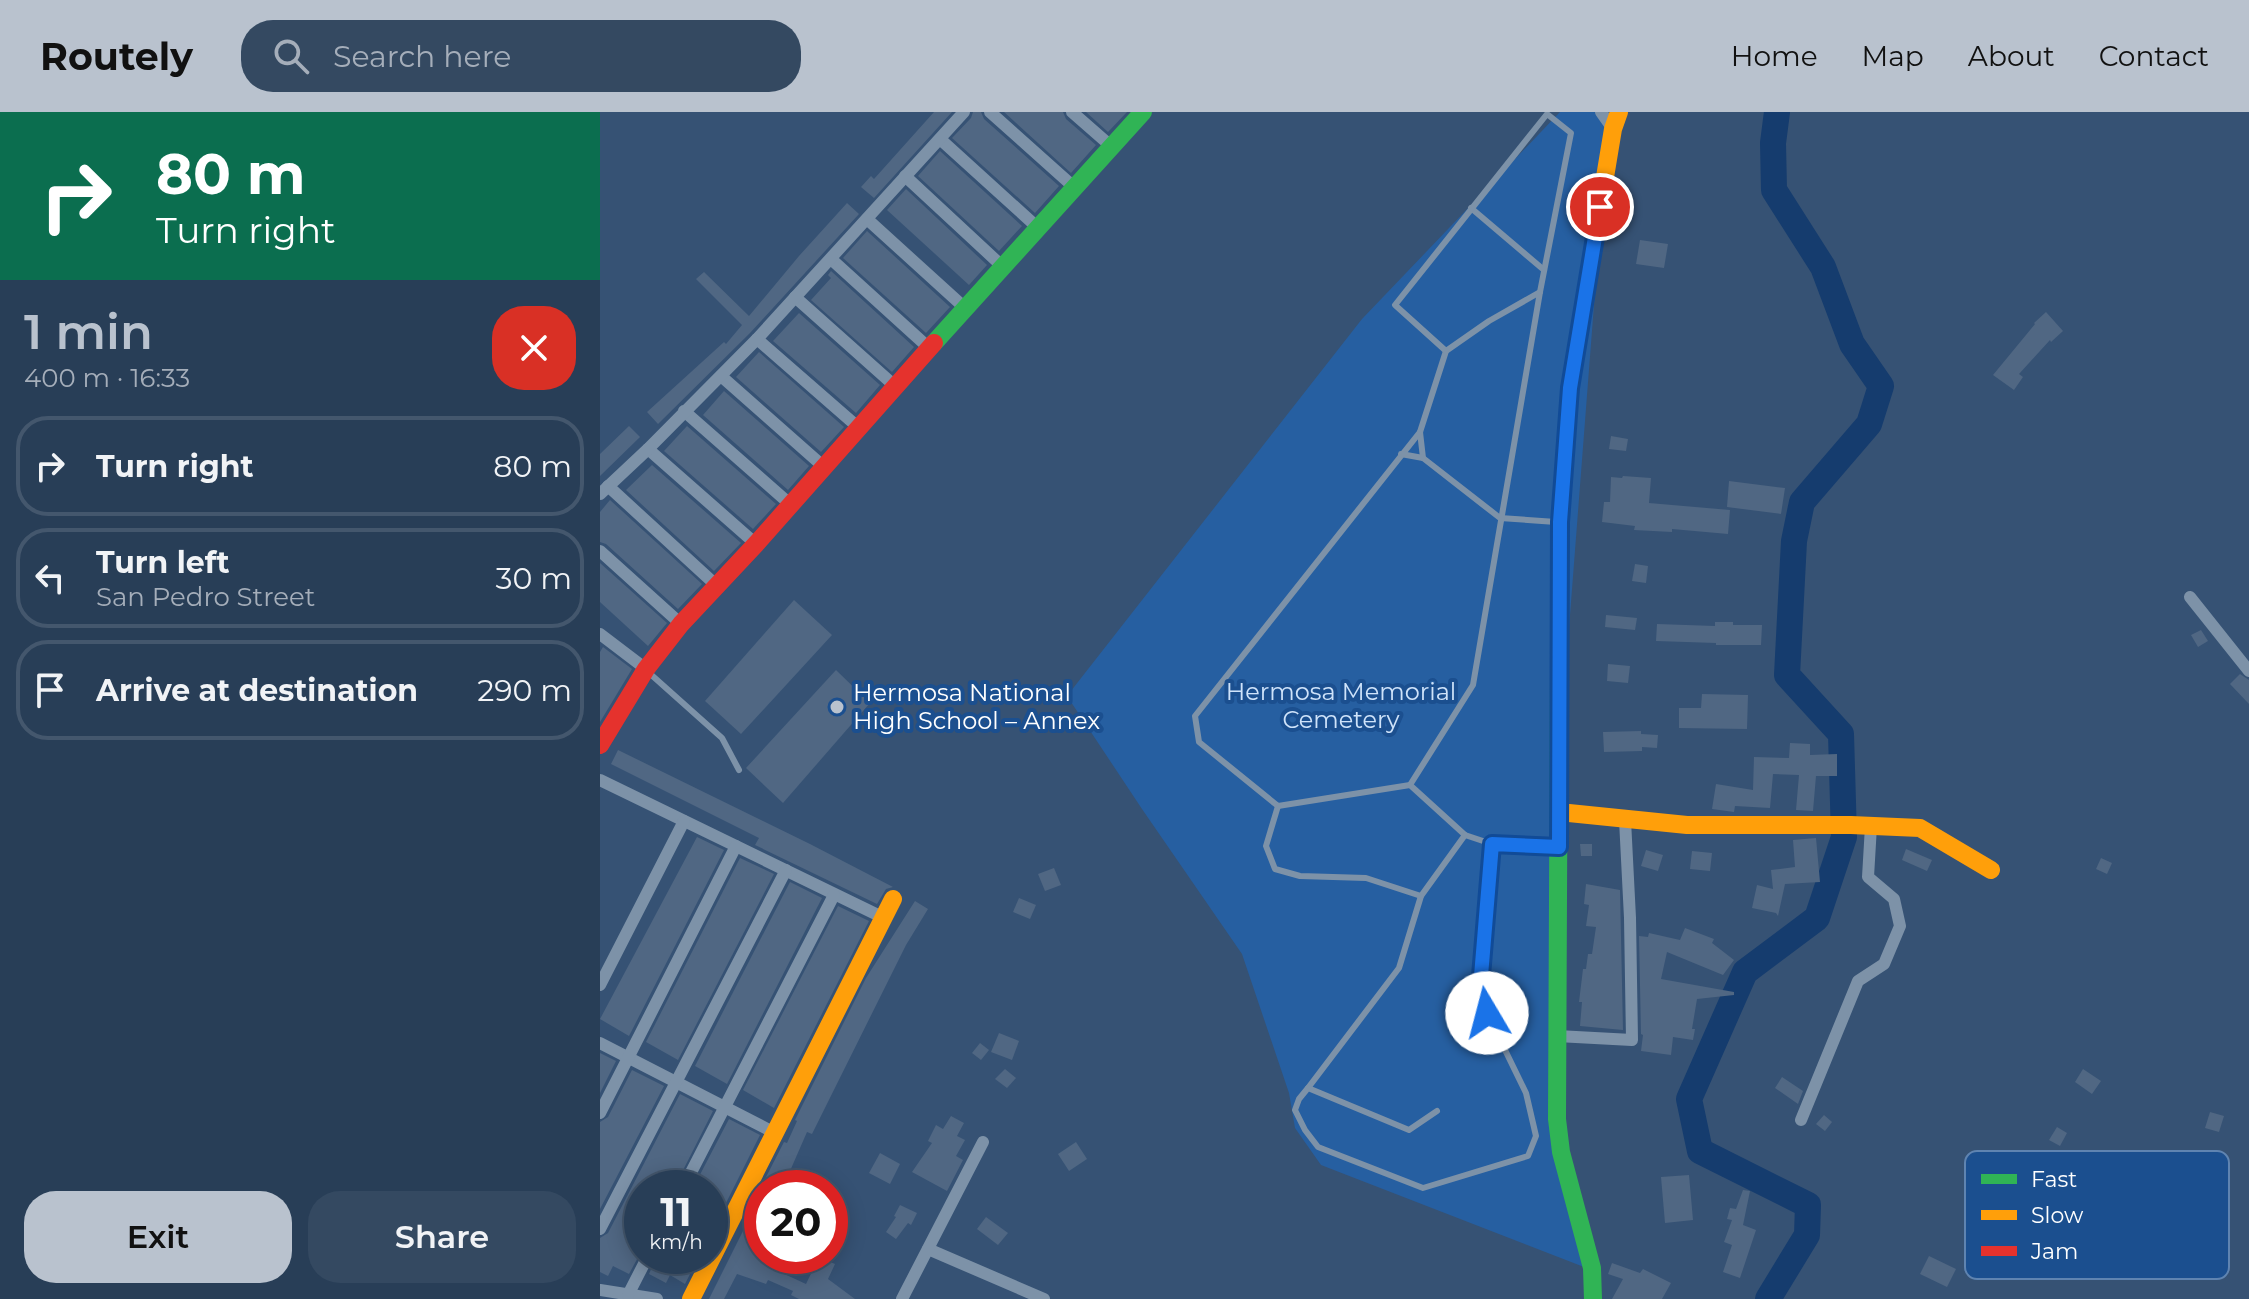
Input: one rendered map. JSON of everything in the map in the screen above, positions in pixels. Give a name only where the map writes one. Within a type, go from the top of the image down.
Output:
[{"type":"street","points":[[717,586],[604,490],[757,339],[964,112]]},
{"type":"street","points":[[990,112],[1075,188]]},
{"type":"street","points":[[1072,112],[1112,147]]},
{"type":"street","points":[[600,745],[646,669],[681,624],[1143,112]]},
{"type":"street","points":[[1593,1299],[1592,1268],[1557,1119],[1560,522],[1570,388],[1616,120],[1601,112]]},
{"type":"street","points":[[940,139],[1037,227]]},
{"type":"street","points":[[905,176],[1002,266]]},
{"type":"street","points":[[867,219],[965,308]]},
{"type":"street","points":[[831,259],[929,348]]},
{"type":"street","points":[[795,297],[896,387]]},
{"type":"street","points":[[757,339],[859,428]]},
{"type":"street","points":[[721,376],[824,467]]},
{"type":"street","points":[[684,411],[791,505]]},
{"type":"street","points":[[648,449],[756,544]]},
{"type":"street","points":[[600,551],[681,624]]},
{"type":"street","points":[[2190,597],[2249,671]]},
{"type":"street","points":[[600,634],[646,669]]},
{"type":"street","points":[[600,780],[884,918]]},
{"type":"street","points":[[1559,812],[1687,825],[1814,824],[1920,828],[1991,870]]},
{"type":"street","points":[[1557,1036],[1632,1040],[1625,820]]},
{"type":"street","points":[[600,985],[684,821]]},
{"type":"street","points":[[1801,1120],[1858,981],[1884,964],[1900,926],[1894,899],[1868,877],[1871,826]]},
{"type":"street","points":[[600,1113],[736,846]]},
{"type":"street","points":[[600,1229],[786,870]]},
{"type":"street","points":[[692,1170],[834,895]]},
{"type":"street","points":[[691,1299],[893,899]]},
{"type":"street","points":[[600,1043],[775,1133]]},
{"type":"street","points":[[902,1299],[983,1142]]},
{"type":"street","points":[[928,1249],[1044,1299]]},
{"type":"street","points":[[628,1295],[639,1274]]},
{"type":"street","points":[[600,1290],[657,1299]]},
{"type":"lane","points":[[1446,351],[1395,305],[1547,114],[1571,133],[1540,292],[1473,685],[1410,785],[1278,806],[1199,742],[1195,716],[1420,432],[1446,351],[1489,321],[1540,292]]},
{"type":"lane","points":[[1471,208],[1544,270]]},
{"type":"lane","points":[[1420,432],[1423,458]]},
{"type":"lane","points":[[1401,454],[1423,458],[1500,518],[1560,522]]},
{"type":"lane","points":[[646,669],[722,738],[739,770]]},
{"type":"lane","points":[[1410,785],[1465,835],[1492,844],[1559,847]]},
{"type":"lane","points":[[1278,806],[1266,846],[1275,869],[1300,876],[1366,878],[1421,896]]},
{"type":"lane","points":[[1465,835],[1421,896],[1399,968],[1299,1099],[1295,1110],[1318,1147],[1423,1188],[1528,1156],[1536,1136],[1526,1093],[1487,1013],[1481,976],[1492,844]]},
{"type":"lane","points":[[1308,1088],[1409,1130],[1437,1111]]},
{"type":"green space","name":"Hermosa Memorial Cemetery","points":[[1560,112],[1598,112],[1608,124],[1556,796],[1552,1124],[1584,1267],[1321,1165],[1295,1128],[1289,1093],[1242,954],[1067,696],[1362,319]]},
{"type":"building","points":[[934,112],[952,112],[874,198],[861,187],[871,176],[874,179]]},
{"type":"building","points":[[973,112],[981,112],[984,119],[1059,186],[1035,213],[952,138]]},
{"type":"building","points":[[1004,112],[1063,112],[1066,119],[1096,145],[1071,173]]},
{"type":"building","points":[[1086,112],[1127,112],[1108,132]]},
{"type":"building","points":[[940,151],[1022,226],[999,251],[918,176]]},
{"type":"building","points":[[906,189],[987,265],[969,285],[887,210]]},
{"type":"building","points":[[847,203],[859,214],[750,333],[658,424],[647,412],[724,342],[726,344],[742,325],[696,279],[704,272],[749,316]]},
{"type":"building","points":[[867,231],[950,307],[926,333],[843,258]]},
{"type":"building","points":[[1640,240],[1668,244],[1664,268],[1636,264]]},
{"type":"building","points":[[831,271],[914,347],[892,372],[811,300],[831,278],[828,275]]},
{"type":"building","points":[[2046,312],[2063,331],[2050,340],[2019,374],[2023,377],[2014,390],[1993,375]]},
{"type":"building","points":[[799,313],[880,385],[856,413],[773,341]]},
{"type":"building","points":[[759,352],[844,427],[821,452],[736,377]]},
{"type":"building","points":[[724,391],[809,466],[788,490],[703,415]]},
{"type":"building","points":[[629,426],[640,437],[600,476],[600,454]]},
{"type":"building","points":[[687,426],[776,504],[753,529],[664,451]]},
{"type":"building","points":[[1611,436],[1628,439],[1626,451],[1609,449]]},
{"type":"building","points":[[652,465],[741,543],[714,571],[626,490]]},
{"type":"building","points":[[1611,477],[1651,478],[1649,503],[1730,510],[1728,534],[1672,529],[1672,532],[1634,530],[1635,526],[1602,522],[1604,502],[1610,502]]},
{"type":"building","points":[[1729,481],[1785,488],[1781,514],[1727,507]]},
{"type":"building","points":[[610,500],[702,584],[678,609],[600,542],[600,512]]},
{"type":"building","points":[[600,563],[667,623],[648,646],[600,602]]},
{"type":"building","points":[[1635,564],[1648,566],[1646,583],[1632,581]]},
{"type":"building","points":[[794,600],[832,635],[741,734],[705,701]]},
{"type":"building","points":[[1606,615],[1637,618],[1635,630],[1605,627]]},
{"type":"building","points":[[1715,622],[1762,625],[1761,645],[1656,641],[1657,624],[1715,626]]},
{"type":"building","points":[[2201,630],[2208,641],[2198,647],[2191,635]]},
{"type":"building","points":[[603,647],[632,669],[600,722],[600,652]]},
{"type":"building","points":[[1608,664],[1630,666],[1628,683],[1607,681]]},
{"type":"building","points":[[836,670],[870,703],[783,803],[746,768]]},
{"type":"building","points":[[2240,674],[2249,680],[2249,704],[2230,684]]},
{"type":"building","points":[[1702,694],[1748,695],[1747,729],[1679,728],[1679,708],[1701,708]]},
{"type":"building","points":[[1641,731],[1641,734],[1658,735],[1657,748],[1604,752],[1603,732]]},
{"type":"building","points":[[1790,743],[1810,744],[1810,755],[1837,754],[1837,776],[1816,776],[1813,811],[1796,810],[1799,775],[1773,774],[1770,808],[1735,806],[1734,812],[1712,809],[1716,784],[1753,790],[1754,757],[1789,758]]},
{"type":"building","points":[[618,750],[893,887],[886,889],[877,904],[755,845],[759,838],[611,764]]},
{"type":"building","points":[[697,837],[724,850],[629,1036],[600,1019]]},
{"type":"building","points":[[1816,838],[1820,882],[1785,884],[1778,916],[1752,908],[1757,885],[1773,889],[1771,870],[1795,867],[1793,840]]},
{"type":"building","points":[[1580,844],[1592,844],[1592,856],[1581,856]]},
{"type":"building","points":[[1906,849],[1932,860],[1927,871],[1902,860]]},
{"type":"building","points":[[1646,850],[1663,855],[1658,871],[1641,866]]},
{"type":"building","points":[[1692,851],[1712,853],[1710,871],[1690,869]]},
{"type":"building","points":[[740,858],[774,874],[678,1060],[646,1042]]},
{"type":"building","points":[[2101,858],[2112,863],[2107,874],[2096,869]]},
{"type":"building","points":[[1054,868],[1061,885],[1045,891],[1038,874]]},
{"type":"building","points":[[790,882],[822,898],[727,1084],[695,1066]]},
{"type":"building","points":[[1586,884],[1620,890],[1623,1030],[1580,1026],[1583,969],[1586,969],[1588,954],[1592,954],[1596,927],[1586,926],[1589,905],[1584,904]]},
{"type":"building","points":[[1019,898],[1036,905],[1030,919],[1013,912]]},
{"type":"building","points":[[915,901],[928,909],[906,945],[812,1134],[807,1132],[790,1170],[770,1170],[784,1142],[787,1143],[795,1120],[866,978]]},
{"type":"building","points":[[838,906],[869,921],[774,1108],[743,1090]]},
{"type":"building","points":[[1685,928],[1714,939],[1712,943],[1734,960],[1723,975],[1667,952],[1661,979],[1734,992],[1734,995],[1697,999],[1693,1040],[1673,1037],[1671,1055],[1641,1051],[1639,936],[1648,937],[1649,933],[1680,940]]},
{"type":"building","points":[[999,1033],[1019,1041],[1012,1060],[991,1052]]},
{"type":"building","points":[[980,1043],[989,1050],[981,1060],[972,1053]]},
{"type":"building","points":[[600,1053],[616,1061],[600,1093]]},
{"type":"building","points":[[1005,1069],[1016,1078],[1007,1088],[995,1079]]},
{"type":"building","points":[[2083,1069],[2101,1081],[2092,1094],[2075,1082]]},
{"type":"building","points":[[632,1070],[664,1086],[600,1209],[600,1122],[608,1117]]},
{"type":"building","points":[[1782,1077],[1803,1091],[1798,1104],[1775,1088]]},
{"type":"building","points":[[680,1094],[713,1111],[683,1170],[641,1170]]},
{"type":"building","points":[[2210,1112],[2224,1116],[2219,1132],[2205,1128]]},
{"type":"building","points":[[1824,1115],[1832,1122],[1825,1131],[1816,1124]]},
{"type":"building","points":[[951,1116],[964,1123],[957,1136],[965,1140],[956,1156],[963,1160],[947,1191],[912,1172],[932,1143],[928,1141],[936,1125],[943,1129]]},
{"type":"building","points":[[729,1119],[760,1135],[728,1199],[728,1170],[702,1170]]},
{"type":"building","points":[[2057,1127],[2067,1133],[2060,1146],[2049,1140]]},
{"type":"building","points":[[1076,1142],[1087,1159],[1069,1171],[1058,1154]]},
{"type":"building","points":[[880,1153],[900,1164],[890,1184],[869,1173]]},
{"type":"building","points":[[1689,1175],[1693,1220],[1665,1223],[1661,1177]]},
{"type":"building","points":[[1743,1190],[1750,1191],[1743,1225],[1756,1230],[1740,1278],[1723,1272],[1732,1245],[1724,1242],[1732,1220],[1727,1219],[1730,1208],[1736,1209]]},
{"type":"building","points":[[624,1202],[624,1272],[613,1266],[608,1276],[600,1272],[600,1238],[608,1233]]},
{"type":"building","points":[[900,1205],[917,1213],[911,1225],[908,1223],[896,1239],[886,1232]]},
{"type":"building","points":[[986,1217],[1008,1233],[998,1245],[977,1229]]},
{"type":"building","points":[[744,1229],[744,1274],[784,1274],[806,1284],[811,1274],[830,1274],[828,1279],[855,1299],[799,1299],[791,1295],[793,1291],[768,1280],[766,1284],[737,1274],[724,1299],[709,1299],[722,1274],[728,1274],[728,1261]]},
{"type":"building","points":[[1929,1256],[1956,1269],[1947,1287],[1920,1274]]},
{"type":"building","points":[[1612,1263],[1640,1273],[1643,1269],[1671,1283],[1662,1299],[1612,1299],[1623,1279],[1608,1274]]},
{"type":"building","points":[[649,1274],[690,1274],[685,1284],[670,1275],[666,1283]]},
{"type":"waterway","points":[[1768,1299],[1807,1235],[1808,1205],[1700,1151],[1689,1099],[1745,972],[1817,918],[1844,837],[1841,734],[1787,675],[1794,541],[1802,502],[1869,424],[1881,386],[1852,344],[1823,267],[1774,190],[1773,143],[1777,112]]},
{"type":"traffic: fast","points":[[934,343],[1143,112]]},
{"type":"traffic: fast","points":[[1559,677],[1557,1119],[1561,1152],[1592,1268],[1593,1299]]},
{"type":"traffic: slow","points":[[1559,677],[1560,522],[1570,388],[1613,129],[1619,112]]},
{"type":"traffic: slow","points":[[1559,812],[1687,825],[1920,828],[1991,870]]},
{"type":"traffic: slow","points":[[691,1299],[893,899]]},
{"type":"traffic: jam","points":[[600,745],[646,669],[681,624],[934,343]]},
{"type":"place","name":"Hermosa National High School – Annex","points":[[837,707]]},
{"type":"route","points":[[1487,1013],[1481,976],[1492,844],[1559,847],[1560,522],[1570,388],[1600,207]]}]
